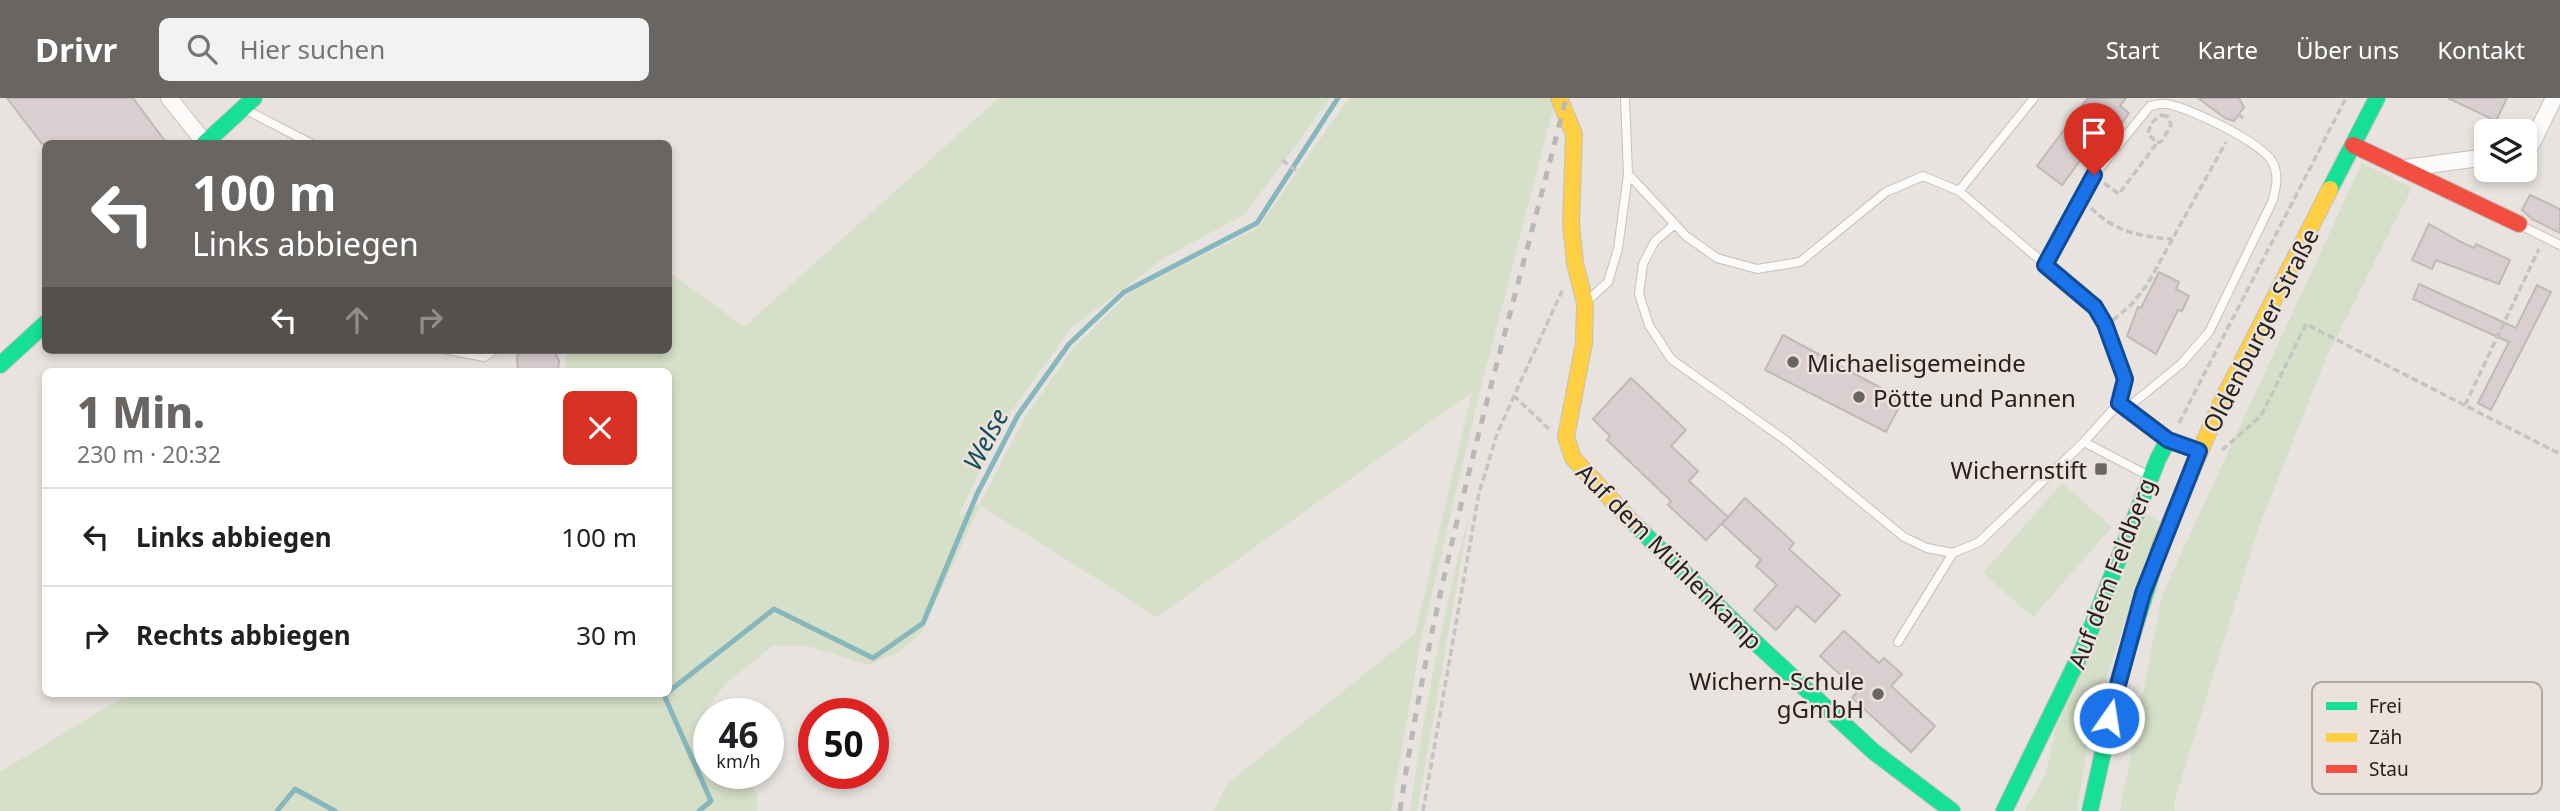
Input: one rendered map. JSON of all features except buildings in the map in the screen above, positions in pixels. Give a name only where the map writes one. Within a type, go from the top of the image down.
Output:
[{"type":"street","points":[[169,98],[202,140]]},
{"type":"street","name":"Auf dem Mühlenkamp","points":[[1559,98],[1574,134],[1571,224],[1575,263],[1585,303],[1584,343],[1566,437],[1573,458],[1605,495],[1757,644],[1874,752],[1952,811]]},
{"type":"street","name":"Oldenburger Straße","points":[[2090,811],[2121,668],[2143,593],[2199,451],[2377,98]]},
{"type":"street","points":[[2537,133],[2554,98]]},
{"type":"street","points":[[207,140],[248,103]]},
{"type":"street","points":[[2353,145],[2519,224]]},
{"type":"street","points":[[2405,168],[2474,159]]},
{"type":"street","points":[[0,365],[42,327]]},
{"type":"street","points":[[2168,440],[2199,451]]},
{"type":"street","name":"Auf dem Feldberg","points":[[2004,811],[2072,673],[2107,591],[2147,475],[2168,440]]},
{"type":"lane","points":[[1585,303],[1608,282],[1618,249],[1628,174],[1625,98]]},
{"type":"lane","points":[[1959,191],[2034,98]]},
{"type":"lane","points":[[248,103],[306,140]]},
{"type":"lane","points":[[2045,265],[2094,175],[2150,106],[2164,103],[2187,110],[2263,148],[2273,163],[2278,180],[2273,200],[2209,332],[2181,364],[2126,409]]},
{"type":"lane","points":[[1628,174],[1675,224],[1717,258],[1758,269],[1800,262],[1886,192],[1923,176],[1959,191],[2095,307],[2105,324],[2125,379],[2119,403],[2084,442],[1979,542],[1953,553],[1927,548],[1904,537],[1788,442],[1671,359],[1649,325],[1639,294],[1643,264],[1655,241],[1675,224]]},
{"type":"lane","points":[[2519,224],[2560,245]]},
{"type":"lane","points":[[469,354],[484,357],[488,354]]},
{"type":"lane","points":[[2119,403],[2168,440]]},
{"type":"lane","points":[[2084,442],[2147,475]]},
{"type":"lane","points":[[1898,642],[1953,553]]},
{"type":"path","points":[[2168,440],[2184,415],[2346,98]]},
{"type":"path","points":[[2105,324],[2131,305],[2147,285],[2242,117],[2238,114]]},
{"type":"path","points":[[2094,175],[2119,194],[2157,142],[2162,141],[2171,125],[2168,117],[2162,115],[2157,116],[2148,134],[2157,142]]},
{"type":"path","points":[[1282,160],[1298,172]]},
{"type":"path","points":[[2082,195],[2106,222],[2122,231],[2172,239]]},
{"type":"path","points":[[2465,405],[2545,237]]},
{"type":"path","points":[[1423,811],[1479,493],[1497,434],[1575,263]]},
{"type":"path","points":[[2220,452],[2261,416],[2306,324],[2560,454]]},
{"type":"path","points":[[1514,396],[1570,450]]},
{"type":"green space","points":[[999,98],[1330,98],[1245,214],[1164,258],[1072,327],[1004,421],[958,517],[980,504],[1024,419],[1074,347],[1131,292],[1258,228],[1349,98],[1553,98],[1555,101],[1479,395],[1420,645],[1391,811],[1213,811],[1228,783],[1415,634],[1472,392],[1157,617],[980,505],[922,632],[899,652],[868,665],[804,645],[773,646],[727,682],[715,698],[693,698],[693,789],[754,789],[757,795],[757,811],[0,811],[0,772],[123,697],[672,697],[672,368],[566,368],[566,354],[672,354],[672,274],[744,327]]},
{"type":"green space","points":[[2362,163],[2412,188],[2327,356],[2258,529],[2174,803],[2175,811],[2120,811],[2162,595]]},
{"type":"green space","points":[[2062,483],[2112,527],[2033,617],[1983,573]]},
{"type":"green space","points":[[2147,514],[2159,521],[2091,723],[2077,811],[2025,811],[2046,773],[2056,727]]},
{"type":"green space","points":[[1469,515],[1417,811],[1410,811],[1435,662]]},
{"type":"waterway","name":"Welse","points":[[672,689],[774,609],[873,658],[923,623],[977,494],[1018,415],[1069,344],[1124,292],[1257,223],[1338,98]]},
{"type":"waterway","name":"Welse","points":[[665,697],[711,801],[699,811]]},
{"type":"waterway","name":"Welse","points":[[277,811],[295,789],[335,811]]},
{"type":"railway","points":[[1400,811],[1432,630],[1452,541],[1566,98]]},
{"type":"traffic: fast","points":[[208,140],[254,98]]},
{"type":"traffic: fast","points":[[2330,189],[2377,98]]},
{"type":"traffic: fast","points":[[0,365],[42,327]]},
{"type":"traffic: fast","points":[[2004,811],[2083,649],[2158,459],[2168,440],[2199,451]]},
{"type":"traffic: fast","points":[[1631,521],[1757,644],[1874,752],[1952,811]]},
{"type":"traffic: fast","points":[[2090,811],[2120,675],[2161,543]]},
{"type":"traffic: slow","points":[[1559,98],[1574,134],[1571,224],[1575,263],[1585,303],[1584,343],[1566,437],[1573,458],[1631,521]]},
{"type":"traffic: slow","points":[[2161,543],[2220,405],[2330,189]]},
{"type":"traffic: jam","points":[[2353,145],[2519,224]]},
{"type":"place","name":"Michaelisgemeinde","points":[[1793,362]]},
{"type":"place","name":"Pötte und Pannen","points":[[1859,397]]},
{"type":"place","name":"Wichernstift","points":[[2101,469]]},
{"type":"place","name":"Wichern-Schule gGmbH","points":[[1878,694]]},
{"type":"route","points":[[2094,175],[2074,207],[2045,265],[2095,307],[2105,324],[2125,379],[2119,403],[2168,440],[2199,451],[2143,593],[2109,718]]}]
